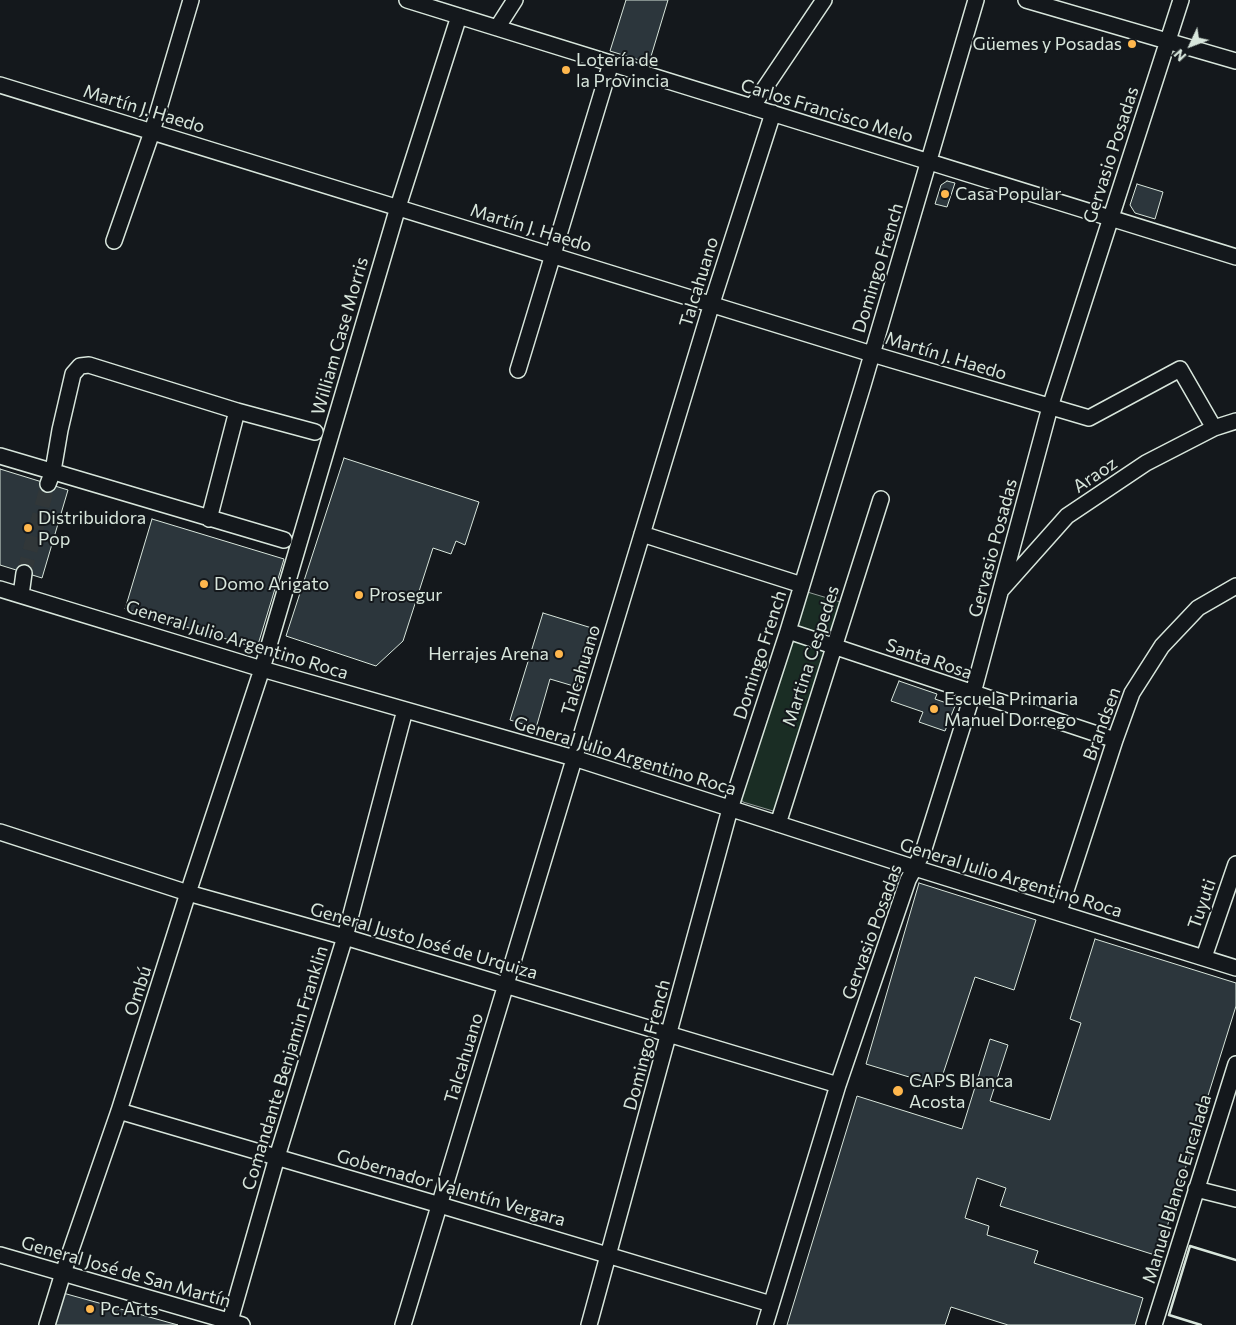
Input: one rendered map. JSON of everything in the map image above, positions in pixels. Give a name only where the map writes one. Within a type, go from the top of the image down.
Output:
[{"type":"street","points":[[114,242],[152,132],[191,0]]},
{"type":"street","name":"Carlos Francisco Melo","points":[[407,0],[1236,257]]},
{"type":"street","points":[[498,28],[515,0]]},
{"type":"street","points":[[752,107],[824,0]]},
{"type":"street","name":"Domingo French","points":[[589,1325],[730,808],[788,631],[930,163],[976,0]]},
{"type":"street","points":[[1026,0],[1236,61]]},
{"type":"street","name":"Gervasio Posadas","points":[[765,1325],[838,1085],[908,880],[923,852],[973,693],[1050,407],[1181,0]]},
{"type":"street","name":"William Case Morris","points":[[262,668],[398,207],[459,16]]},
{"type":"street","points":[[518,370],[610,63]]},
{"type":"street","name":"Martín J. Haedo","points":[[0,84],[872,354],[1050,407]]},
{"type":"street","name":"Talcahuano","points":[[404,1325],[712,303],[773,113]]},
{"type":"street","points":[[51,478],[73,374],[80,366],[88,364],[237,411],[315,432]]},
{"type":"street","points":[[1050,407],[1088,418],[1180,369],[1214,428]]},
{"type":"street","points":[[209,518],[237,411]]},
{"type":"street","name":"Araoz","points":[[1000,592],[1067,516],[1146,463],[1214,428],[1236,422]]},
{"type":"street","points":[[0,456],[51,478],[209,518],[284,540]]},
{"type":"street","name":"Martina Cespedes","points":[[778,824],[881,499]]},
{"type":"street","points":[[642,534],[802,585]]},
{"type":"street","points":[[21,595],[24,572]]},
{"type":"street","name":"Brandsen","points":[[1059,912],[1132,693],[1162,646],[1198,608],[1236,586]]},
{"type":"street","name":"General Julio Argentino Roca","points":[[0,589],[262,668],[574,758],[915,868],[1236,968]]},
{"type":"street","name":"Santa Rosa","points":[[788,631],[1115,740]]},
{"type":"street","name":"Ombú","points":[[47,1325],[119,1111],[262,668]]},
{"type":"street","name":"Comandante Benjamin Franklin","points":[[236,1323],[277,1156],[345,936],[405,710]]},
{"type":"street","name":"General Justo José de Urquiza","points":[[0,832],[188,894],[345,936],[838,1085]]},
{"type":"street","name":"Tuyuti","points":[[1204,957],[1236,864]]},
{"type":"street","name":"Manuel Blanco Encalada","points":[[1154,1325],[1236,1064]]},
{"type":"street","name":"Gobernador Valentín Vergara","points":[[119,1111],[277,1156],[771,1304]]},
{"type":"street","points":[[1196,1189],[1236,1200]]},
{"type":"street","name":"General José de San Martín","points":[[0,1255],[236,1323]]},
{"type":"green space","points":[[804,591],[844,603],[829,640],[796,630]]},
{"type":"green space","points":[[794,637],[826,648],[779,811],[773,811],[743,802],[741,799],[790,640]]},
{"type":"building","points":[[626,0],[668,0],[649,63],[610,51]]},
{"type":"building","name":"Casa Popular","points":[[947,181],[955,183],[947,207],[935,204],[941,185]]},
{"type":"building","points":[[1137,184],[1163,192],[1155,219],[1135,213],[1130,205]]},
{"type":"building","name":"Prosegur","points":[[344,458],[479,502],[465,545],[456,541],[451,554],[433,548],[403,641],[376,666],[286,636]]},
{"type":"building","name":"Distribuidora Pop","points":[[0,469],[68,490],[42,578],[0,565]]},
{"type":"building","name":"Domo Arigato","points":[[152,519],[284,559],[257,648],[125,609]]},
{"type":"building","name":"Herrajes Arena","points":[[543,613],[595,629],[577,687],[550,679],[536,728],[510,720]]},
{"type":"building","name":"Escuela Primaria Manuel Dorrego","points":[[899,681],[937,694],[935,699],[955,706],[945,731],[919,722],[923,712],[891,701]]},
{"type":"building","points":[[919,883],[1036,920],[1014,990],[975,977],[939,1086],[866,1064]]},
{"type":"building","points":[[1095,939],[1236,983],[1236,1006],[1158,1256],[1000,1206],[1006,1188],[977,1178],[965,1218],[989,1226],[987,1235],[1038,1251],[1034,1263],[1143,1298],[1135,1325],[1008,1325],[951,1307],[945,1325],[787,1325],[857,1096],[962,1129],[990,1039],[1008,1045],[990,1101],[1050,1120],[1081,1023],[1070,1019]]},
{"type":"building","name":"Pc Arts","points":[[63,1293],[178,1325],[54,1325]]},
{"type":"tunnel","points":[[24,573],[48,484]]},
{"type":"wall","points":[[1201,1325],[1169,1315],[1190,1246],[1236,1260]]},
{"type":"place","name":"Güemes y Posadas","points":[[1132,44]]},
{"type":"place","name":"Lotería de la Provincia","points":[[566,70]]},
{"type":"place","name":"Casa Popular","points":[[945,194]]},
{"type":"place","name":"Distribuidora Pop","points":[[28,528]]},
{"type":"place","name":"Domo Arigato","points":[[204,584]]},
{"type":"place","name":"Prosegur","points":[[359,595]]},
{"type":"place","name":"Herrajes Arena","points":[[559,654]]},
{"type":"place","name":"Escuela Primaria Manuel Dorrego","points":[[934,709]]},
{"type":"place","name":"CAPS Blanca Acosta","points":[[898,1091]]},
{"type":"place","name":"Pc Arts","points":[[90,1309]]}]
